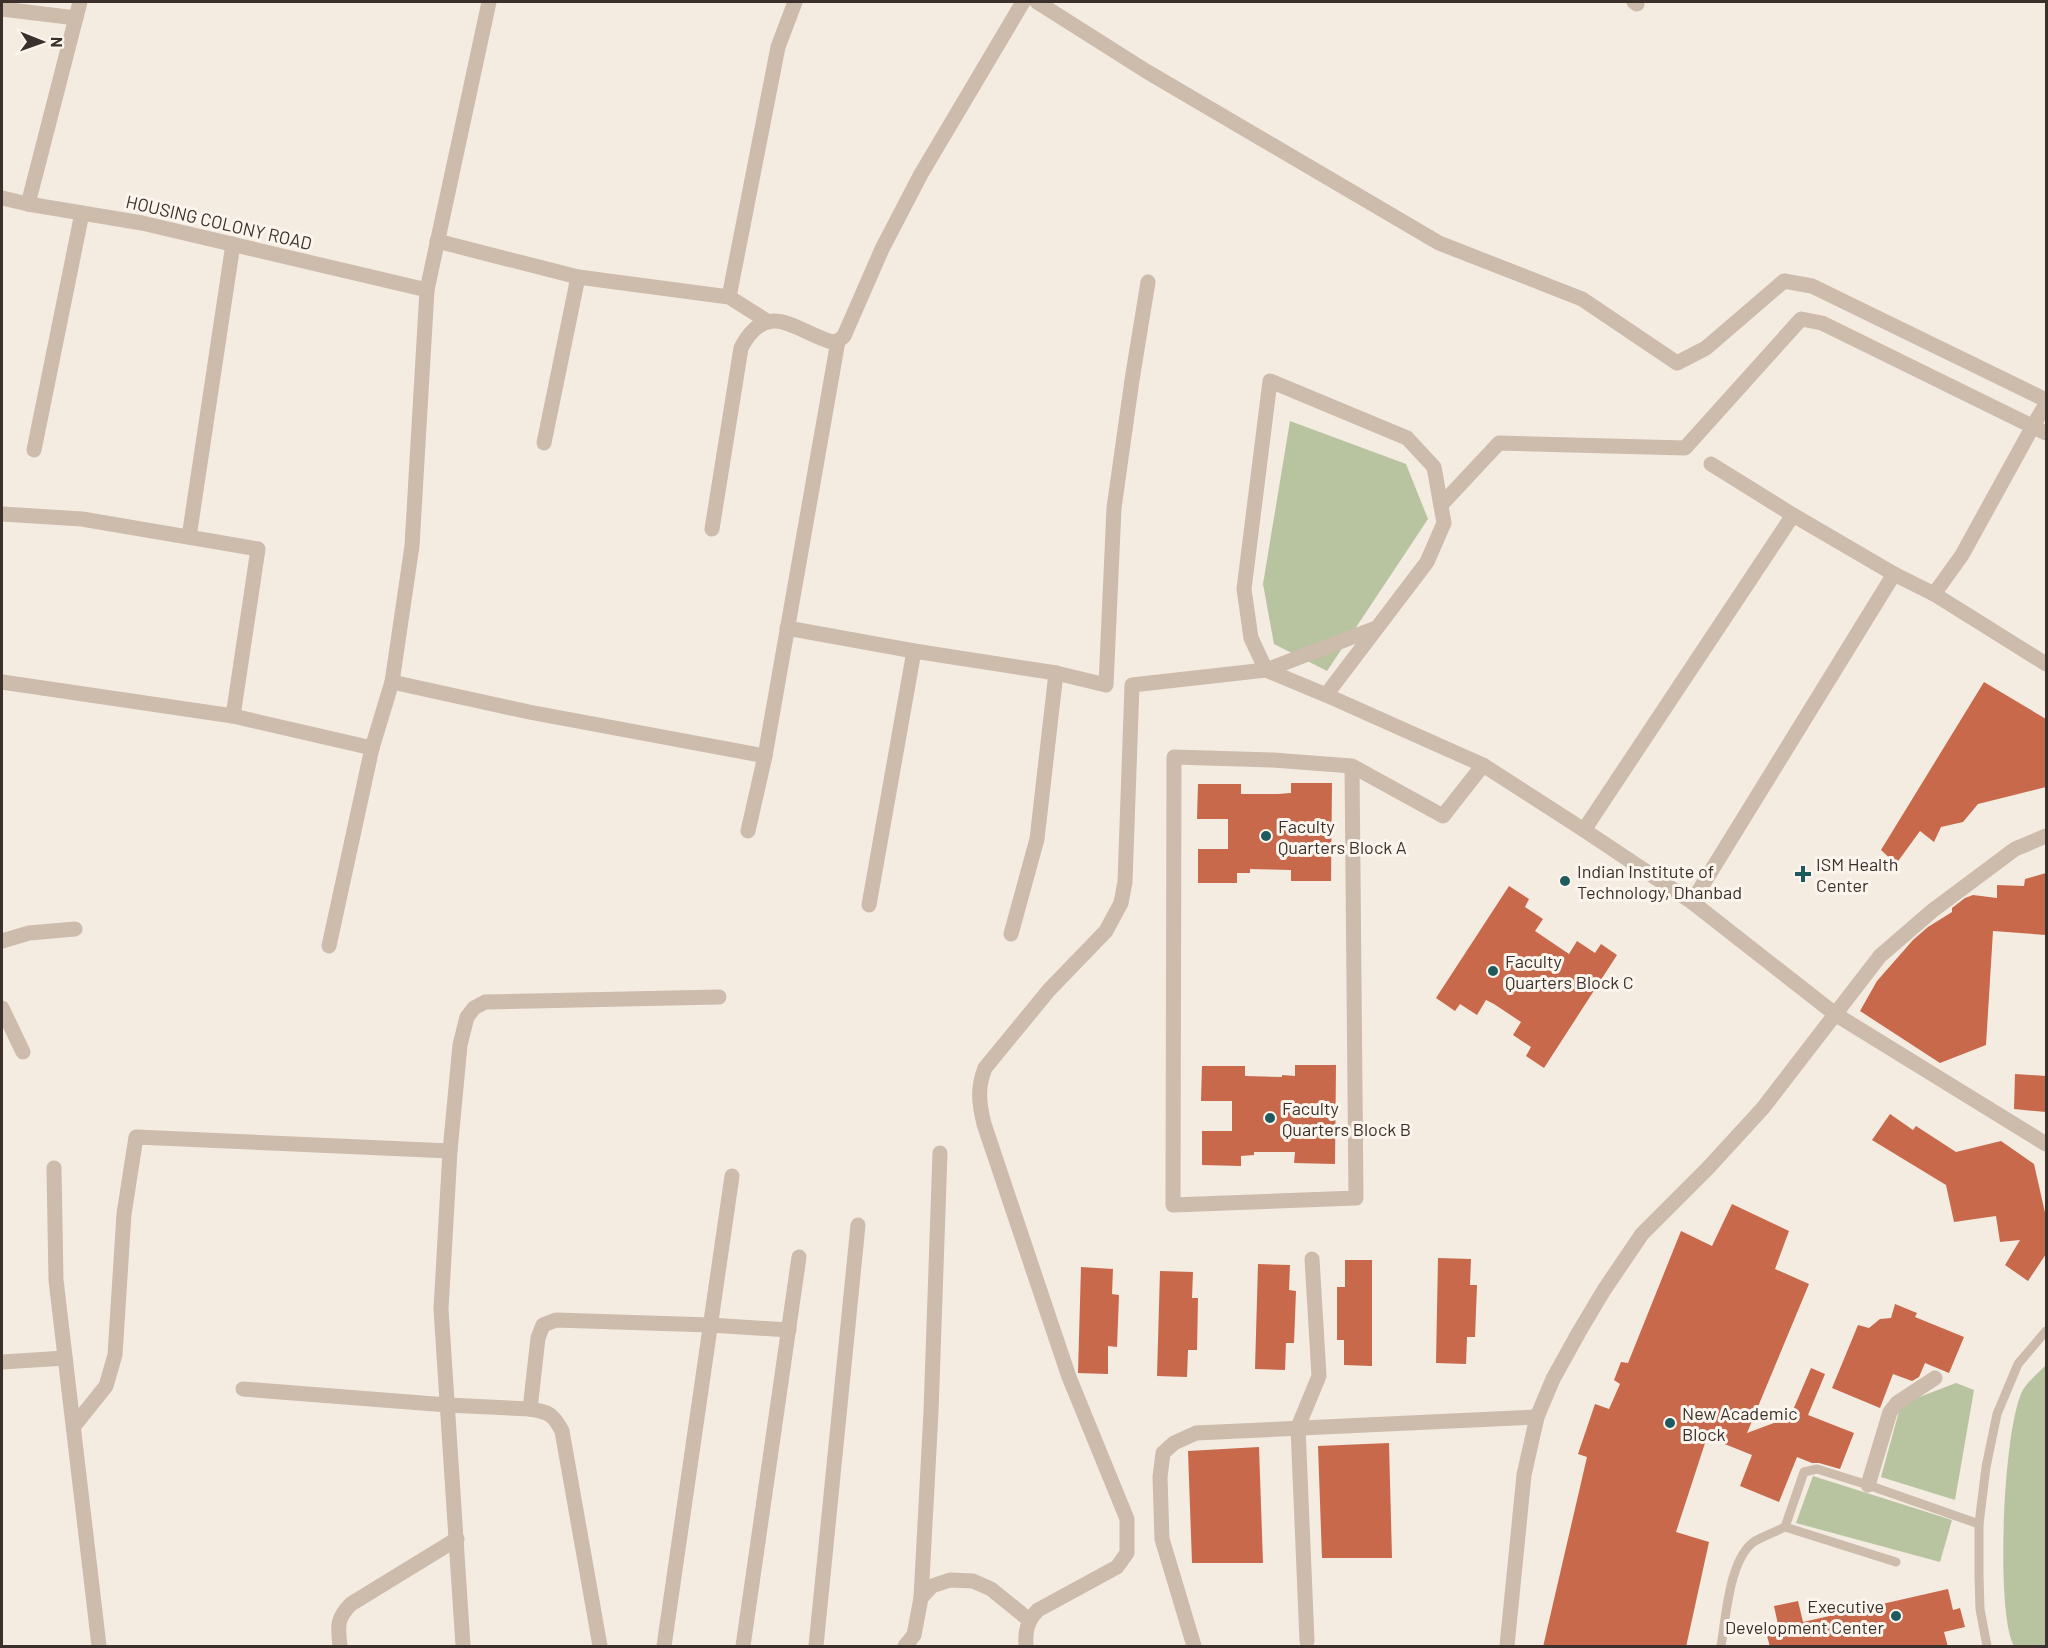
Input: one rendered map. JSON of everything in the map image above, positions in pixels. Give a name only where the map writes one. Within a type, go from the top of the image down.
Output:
[{"type":"street","points":[[28,204],[80,2]]},
{"type":"street","points":[[329,946],[372,748],[392,682],[412,546],[427,290],[489,2]]},
{"type":"street","points":[[729,297],[778,47],[795,2]]},
{"type":"street","points":[[748,831],[765,756],[838,341],[847,330],[882,249],[921,174],[1023,2]]},
{"type":"street","points":[[1037,2],[1146,71],[1439,243],[1582,299],[1677,363],[1706,348],[1784,281],[1812,286],[2046,402],[2040,429],[1962,555],[1934,594]]},
{"type":"street","points":[[2,9],[76,18]]},
{"type":"street","name":"HOUSING COLONY ROAD","points":[[2,198],[142,223],[427,290]]},
{"type":"street","points":[[34,450],[82,213]]},
{"type":"street","points":[[437,241],[578,277],[729,297],[767,321],[784,321],[827,340],[838,341]]},
{"type":"street","points":[[189,537],[232,244]]},
{"type":"street","points":[[544,442],[578,277]]},
{"type":"street","points":[[788,628],[914,651],[1056,673],[1106,685],[1114,508],[1148,282]]},
{"type":"street","points":[[1441,505],[1498,443],[1685,447],[1801,319],[1822,323],[2040,429]]},
{"type":"street","points":[[712,529],[741,348],[751,333],[767,321]]},
{"type":"street","points":[[1326,695],[1427,562],[1444,523],[1441,505],[1434,468],[1407,438],[1270,381],[1244,589],[1251,638],[1266,670],[1483,765],[1692,902],[1835,1014],[2046,1144]]},
{"type":"street","points":[[1711,464],[1894,574],[1934,594],[2046,664]]},
{"type":"street","points":[[2,514],[82,519],[258,549],[232,716]]},
{"type":"street","points":[[1584,830],[1793,515]]},
{"type":"street","points":[[1692,902],[1894,574]]},
{"type":"street","points":[[1026,1647],[1025,1636],[1029,1619],[1038,1610],[1117,1567],[1127,1552],[1127,1519],[1070,1377],[984,1124],[978,1091],[980,1079],[984,1068],[1049,990],[1106,931],[1121,903],[1125,882],[1132,685],[1266,670],[1376,628]]},
{"type":"street","points":[[869,905],[914,651]]},
{"type":"street","points":[[1011,934],[1037,839],[1056,673]]},
{"type":"street","points":[[2,682],[232,716],[372,748]]},
{"type":"street","points":[[392,682],[529,712],[765,756]]},
{"type":"street","points":[[1352,766],[1356,1198],[1173,1205],[1174,757],[1273,760],[1352,766],[1443,816],[1483,765]]},
{"type":"street","points":[[1507,1647],[1524,1475],[1537,1417],[1553,1379],[1579,1332],[1642,1234],[1708,1168],[1763,1108],[1880,956],[1932,911],[2015,849],[2046,836]]},
{"type":"street","points":[[2,941],[29,933],[75,929]]},
{"type":"street","points":[[463,1647],[441,1309],[450,1151],[460,1046],[467,1017],[474,1008],[485,1002],[720,997]]},
{"type":"street","points":[[2,1008],[23,1052]]},
{"type":"street","points":[[74,1426],[106,1386],[115,1355],[124,1214],[136,1137],[450,1151]]},
{"type":"street","points":[[905,1647],[914,1635],[921,1598],[931,1412],[940,1153]]},
{"type":"street","points":[[54,1168],[56,1280],[99,1647]]},
{"type":"street","points":[[664,1647],[732,1176]]},
{"type":"street","points":[[816,1647],[858,1225]]},
{"type":"street","points":[[743,1647],[799,1257]]},
{"type":"street","points":[[1307,1641],[1298,1427],[1319,1376],[1312,1259]]},
{"type":"street","points":[[530,1409],[538,1338],[543,1325],[556,1320],[789,1330]]},
{"type":"street","points":[[2,1362],[65,1358]]},
{"type":"street","points":[[1868,1485],[1890,1412],[1897,1403],[1935,1378]]},
{"type":"street","points":[[243,1389],[530,1409],[544,1411],[555,1418],[562,1431],[600,1647]]},
{"type":"street","points":[[1194,1647],[1162,1539],[1160,1477],[1163,1453],[1174,1443],[1196,1433],[1537,1417]]},
{"type":"street","points":[[340,1647],[338,1625],[342,1613],[351,1604],[457,1539]]},
{"type":"street","points":[[921,1598],[933,1586],[950,1580],[973,1581],[991,1589],[1029,1619]]},
{"type":"lane","points":[[1987,1647],[1980,1609],[1979,1524],[1986,1467],[1997,1414],[2018,1364],[2046,1331]]},
{"type":"lane","points":[[1785,1527],[1804,1472],[1817,1469],[1979,1524]]},
{"type":"lane","points":[[1721,1647],[1735,1568],[1743,1553],[1754,1542],[1785,1527],[1896,1562]]},
{"type":"green space","points":[[1290,421],[1406,464],[1428,519],[1327,671],[1274,644],[1263,584]]},
{"type":"green space","points":[[2046,1365],[2046,1646],[2014,1646],[2008,1627],[2003,1559],[2011,1438],[2017,1407],[2024,1388]]},
{"type":"green space","points":[[1956,1383],[1974,1390],[1955,1500],[1881,1477],[1901,1404]]},
{"type":"green space","points":[[1813,1476],[1952,1520],[1940,1562],[1796,1523]]},
{"type":"building","points":[[1984,682],[2046,719],[2046,787],[1978,804],[1963,822],[1941,827],[1934,842],[1920,831],[1896,864],[1881,850]]},
{"type":"building","name":"Faculty Quarters Block A","points":[[1291,783],[1332,783],[1331,881],[1291,881],[1291,870],[1250,869],[1250,873],[1237,873],[1237,883],[1198,883],[1198,849],[1228,849],[1228,819],[1197,819],[1198,784],[1241,784],[1241,794],[1278,794],[1291,793]]},
{"type":"building","points":[[2046,873],[2046,935],[1993,931],[1986,1045],[1940,1063],[1860,1011],[1877,981],[1913,940],[1928,927],[1952,912],[1952,908],[1965,898],[1973,895],[1997,898],[1997,885],[2024,886],[2025,879]]},
{"type":"building","name":"Faculty Quarters Block C","points":[[1509,886],[1529,899],[1525,907],[1543,919],[1535,931],[1569,954],[1577,941],[1595,953],[1601,944],[1617,955],[1544,1068],[1526,1056],[1531,1047],[1513,1035],[1521,1022],[1494,1004],[1486,1000],[1477,1015],[1460,1004],[1455,1011],[1436,998]]},
{"type":"building","name":"Faculty Quarters Block B","points":[[1295,1065],[1336,1065],[1335,1164],[1294,1163],[1295,1152],[1254,1152],[1254,1155],[1241,1156],[1241,1166],[1202,1165],[1202,1131],[1232,1131],[1232,1101],[1201,1101],[1202,1066],[1245,1066],[1245,1076],[1282,1077],[1282,1075],[1295,1076]]},
{"type":"building","points":[[2015,1074],[2046,1076],[2046,1112],[2014,1109]]},
{"type":"building","points":[[1890,1114],[1913,1130],[1916,1126],[1956,1152],[2001,1141],[2034,1164],[2046,1217],[2046,1254],[2028,1281],[2005,1265],[2020,1240],[2000,1242],[1996,1216],[1954,1222],[1946,1185],[1872,1140]]},
{"type":"building","name":"New Academic Block","points":[[1732,1204],[1789,1231],[1775,1269],[1809,1284],[1747,1433],[1790,1417],[1811,1368],[1825,1374],[1808,1415],[1854,1433],[1840,1469],[1797,1457],[1779,1502],[1740,1486],[1752,1455],[1707,1437],[1676,1532],[1709,1542],[1686,1647],[1543,1647],[1587,1457],[1578,1454],[1595,1404],[1609,1409],[1620,1384],[1614,1380],[1621,1362],[1628,1363],[1681,1231],[1712,1246]]},
{"type":"building","points":[[1438,1258],[1471,1259],[1470,1285],[1477,1285],[1475,1337],[1467,1337],[1466,1364],[1436,1363]]},
{"type":"building","points":[[1345,1260],[1372,1260],[1372,1366],[1344,1365],[1344,1340],[1337,1340],[1337,1287],[1345,1287]]},
{"type":"building","points":[[1258,1264],[1290,1265],[1289,1290],[1296,1291],[1294,1343],[1286,1343],[1285,1370],[1255,1369]]},
{"type":"building","points":[[1081,1267],[1113,1269],[1112,1294],[1119,1295],[1117,1347],[1108,1346],[1108,1374],[1078,1373]]},
{"type":"building","points":[[1160,1271],[1193,1272],[1192,1298],[1198,1298],[1197,1350],[1188,1350],[1187,1377],[1157,1376]]},
{"type":"building","points":[[1895,1304],[1917,1313],[1915,1317],[1964,1337],[1949,1373],[1925,1363],[1919,1377],[1912,1381],[1893,1374],[1880,1408],[1832,1388],[1858,1325],[1869,1328],[1880,1319],[1891,1318]]},
{"type":"building","points":[[1389,1443],[1392,1558],[1322,1558],[1318,1446]]},
{"type":"building","points":[[1259,1447],[1263,1563],[1192,1563],[1188,1451]]},
{"type":"building","name":"Executive Development Center","points":[[1948,1589],[1953,1610],[1960,1608],[1965,1627],[1944,1632],[1948,1647],[1770,1647],[1766,1632],[1779,1629],[1774,1606],[1798,1601],[1803,1622]]},
{"type":"place","name":"Faculty Quarters Block A","points":[[1266,836]]},
{"type":"place","name":"ISM Health Center","points":[[1803,874]]},
{"type":"place","name":"Indian Institute of Technology, Dhanbad","points":[[1565,881]]},
{"type":"place","name":"Faculty Quarters Block C","points":[[1493,971]]},
{"type":"place","name":"Faculty Quarters Block B","points":[[1270,1118]]},
{"type":"place","name":"New Academic Block","points":[[1670,1423]]},
{"type":"place","name":"Executive Development Center","points":[[1896,1616]]}]
